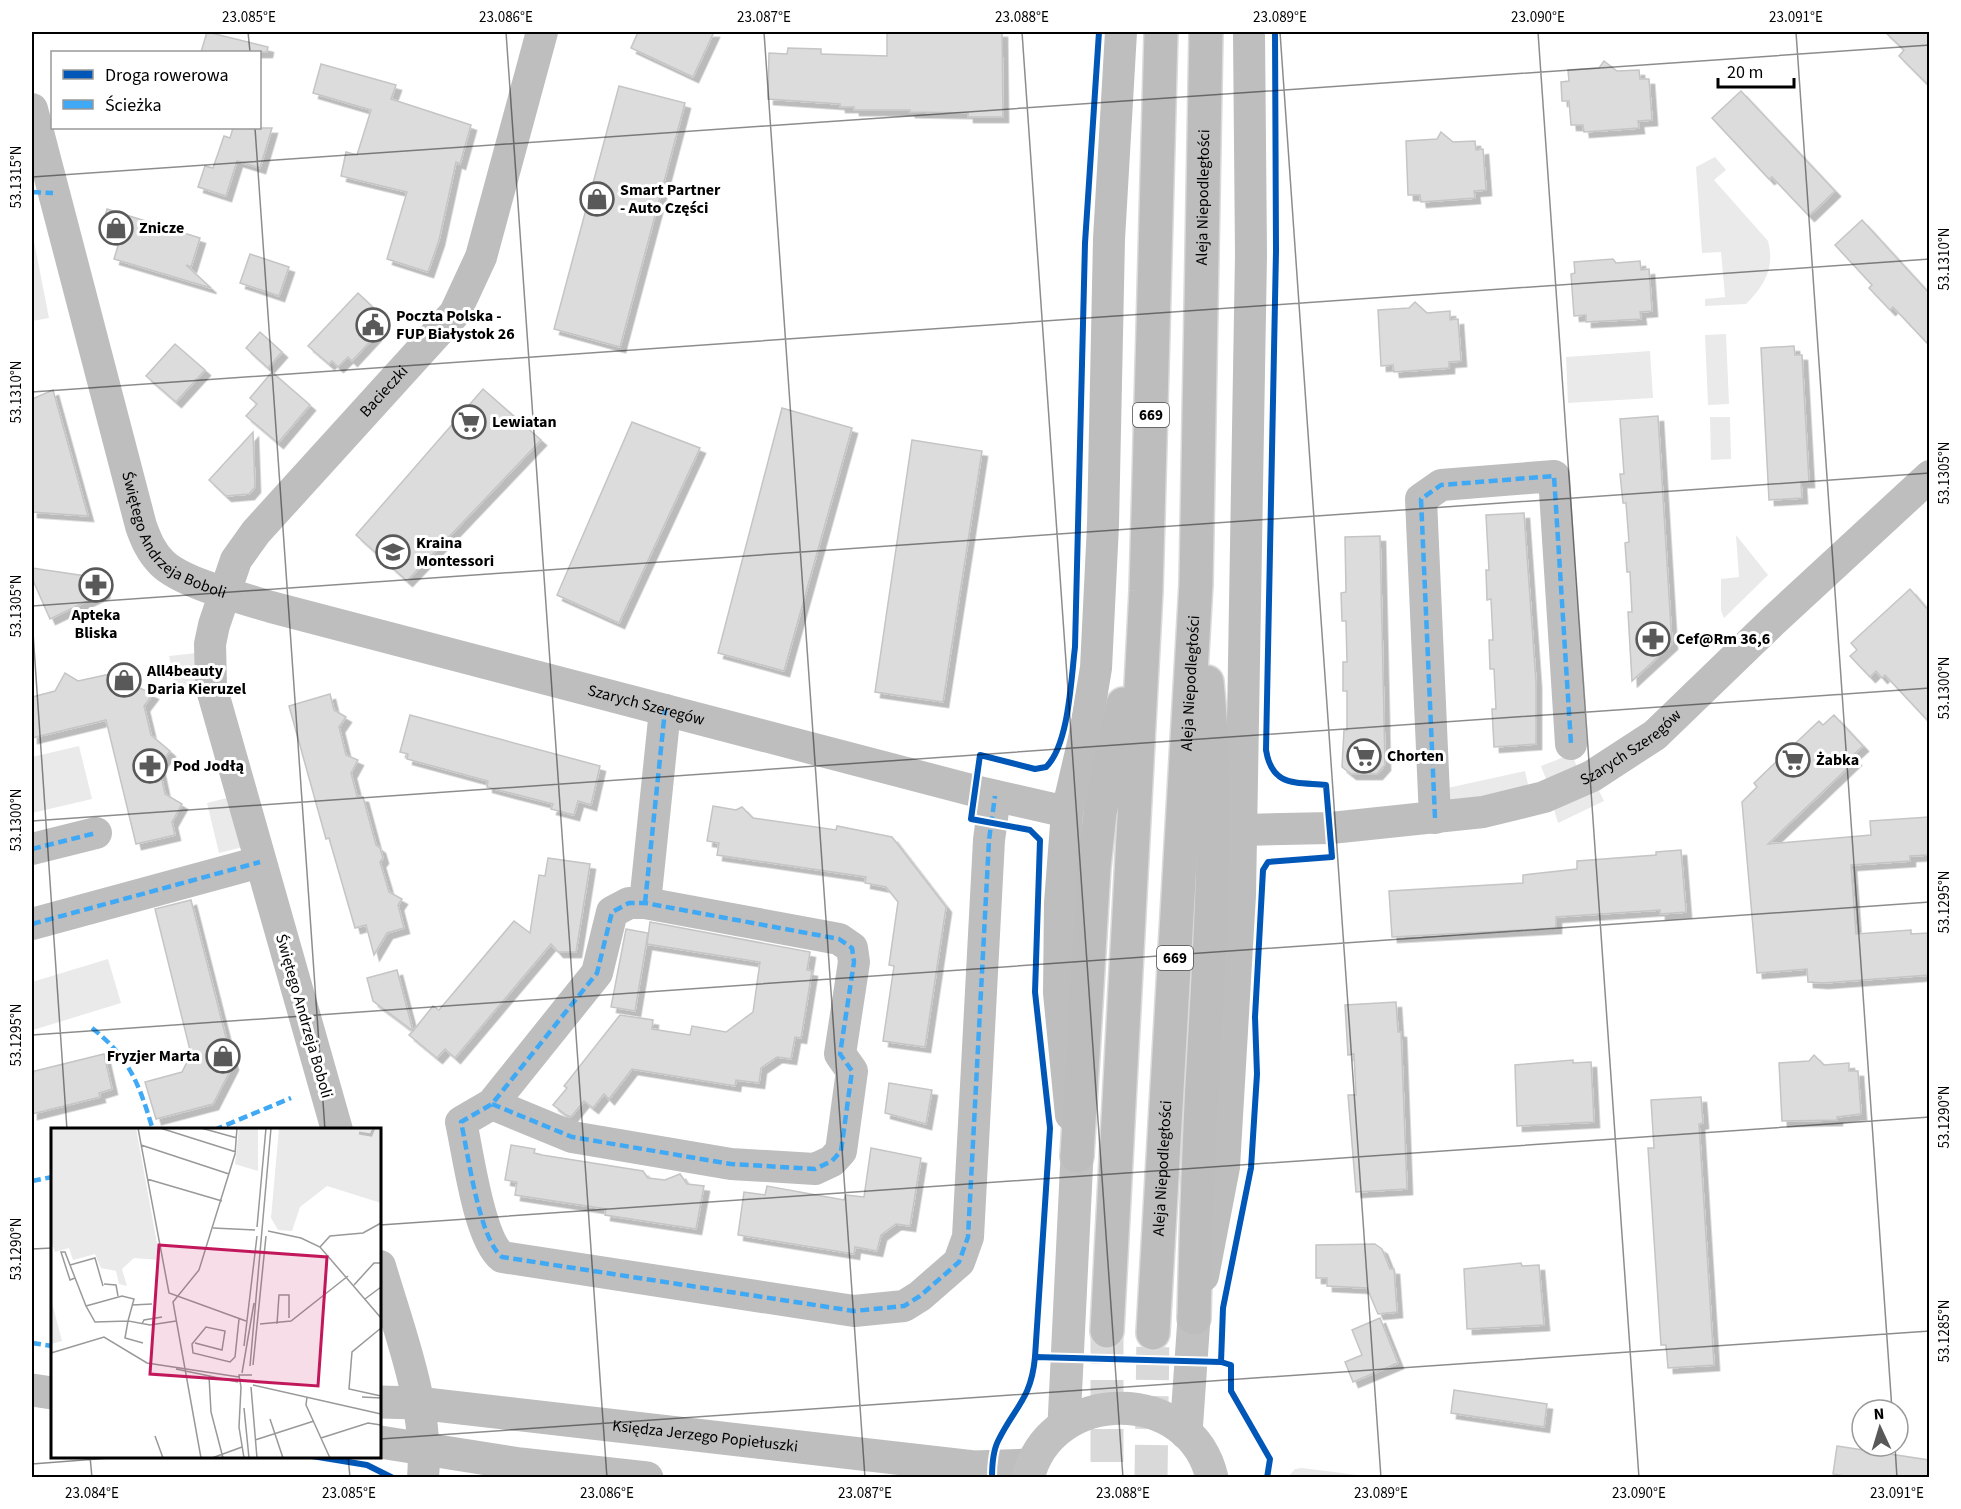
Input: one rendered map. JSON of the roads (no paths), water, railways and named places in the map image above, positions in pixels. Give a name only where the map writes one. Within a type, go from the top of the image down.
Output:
[{"type":"main road","name":"669","points":[[1107,1331],[1146,591],[1161,32]]},
{"type":"main road","name":"Aleja Niepodległości","points":[[1153,1332],[1196,584],[1206,32]]},
{"type":"main road","points":[[1186,1433],[1194,1318],[1199,1137],[1214,876],[1212,729],[1196,584]]},
{"type":"main road","points":[[1064,1424],[1077,1156],[1100,813],[1146,591]]},
{"type":"main road","points":[[1030,1471],[1045,1443],[1064,1424],[1088,1412],[1113,1407],[1140,1408],[1164,1418],[1186,1433],[1200,1450],[1212,1478]]},
{"type":"street","name":"Bacieczki","points":[[225,592],[236,560],[256,532],[455,313],[481,257],[542,32]]},
{"type":"street","points":[[1077,1156],[1059,993],[1060,903],[1067,812],[1084,739],[1096,668],[1109,239],[1121,32]]},
{"type":"street","points":[[1194,1318],[1224,1167],[1242,830],[1251,255],[1249,32]]},
{"type":"street","name":"Świętego Andrzeja Boboli","points":[[32,109],[146,539],[156,556],[170,569],[225,592],[210,644],[211,686],[336,1128]]},
{"type":"street","name":"Szarych Szeregów","points":[[1242,830],[1331,828],[1483,812],[1544,797],[1592,776],[1655,735],[1929,476]]},
{"type":"street","points":[[1435,818],[1420,499],[1441,485],[1554,477],[1570,744]]},
{"type":"street","name":"Szarych Szeregów","points":[[225,592],[271,607],[665,710],[995,796],[1067,812]]},
{"type":"street","points":[[645,903],[665,710]]},
{"type":"street","points":[[492,1104],[572,1137],[731,1164],[815,1169],[832,1161],[842,1151],[852,1071],[840,1054],[854,962],[852,948],[839,939],[645,903],[629,903],[612,912],[597,973],[492,1104],[461,1122],[488,1240],[494,1251],[502,1257],[854,1311],[904,1306],[920,1296],[959,1262],[968,1237],[989,840],[995,796]]},
{"type":"street","points":[[32,849],[96,833]]},
{"type":"street","points":[[32,924],[260,862]]},
{"type":"street","points":[[381,1269],[408,1357],[417,1403],[424,1463]]},
{"type":"street","points":[[32,1390],[51,1393]]},
{"type":"street","name":"Księdza Jerzego Popiełuszki","points":[[381,1402],[417,1403],[974,1467],[1030,1471]]},
{"type":"street","points":[[381,1442],[424,1463],[441,1478]]},
{"type":"street","points":[[424,1463],[513,1471],[646,1478]]},
{"type":"tunnel","points":[[1107,1331],[1107,1478]]},
{"type":"tunnel","points":[[1151,1478],[1153,1333]]},
{"type":"place","name":"Smart Partner - Auto Części","points":[[597,199]]},
{"type":"place","name":"Znicze","points":[[116,228]]},
{"type":"place","name":"Poczta Polska - FUP Białystok 26","points":[[373,325]]},
{"type":"place","name":"Lewiatan","points":[[469,422]]},
{"type":"place","name":"Kraina Montessori","points":[[393,552]]},
{"type":"place","name":"Apteka Bliska","points":[[96,585]]},
{"type":"place","name":"Cef@Rm 36,6","points":[[1653,639]]},
{"type":"place","name":"All4beauty Daria Kieruzel","points":[[124,680]]},
{"type":"place","name":"Chorten","points":[[1364,756]]},
{"type":"place","name":"Żabka","points":[[1793,760]]},
{"type":"place","name":"Pod Jodłą","points":[[150,766]]},
{"type":"place","name":"Fryzjer Marta","points":[[223,1056]]}]
